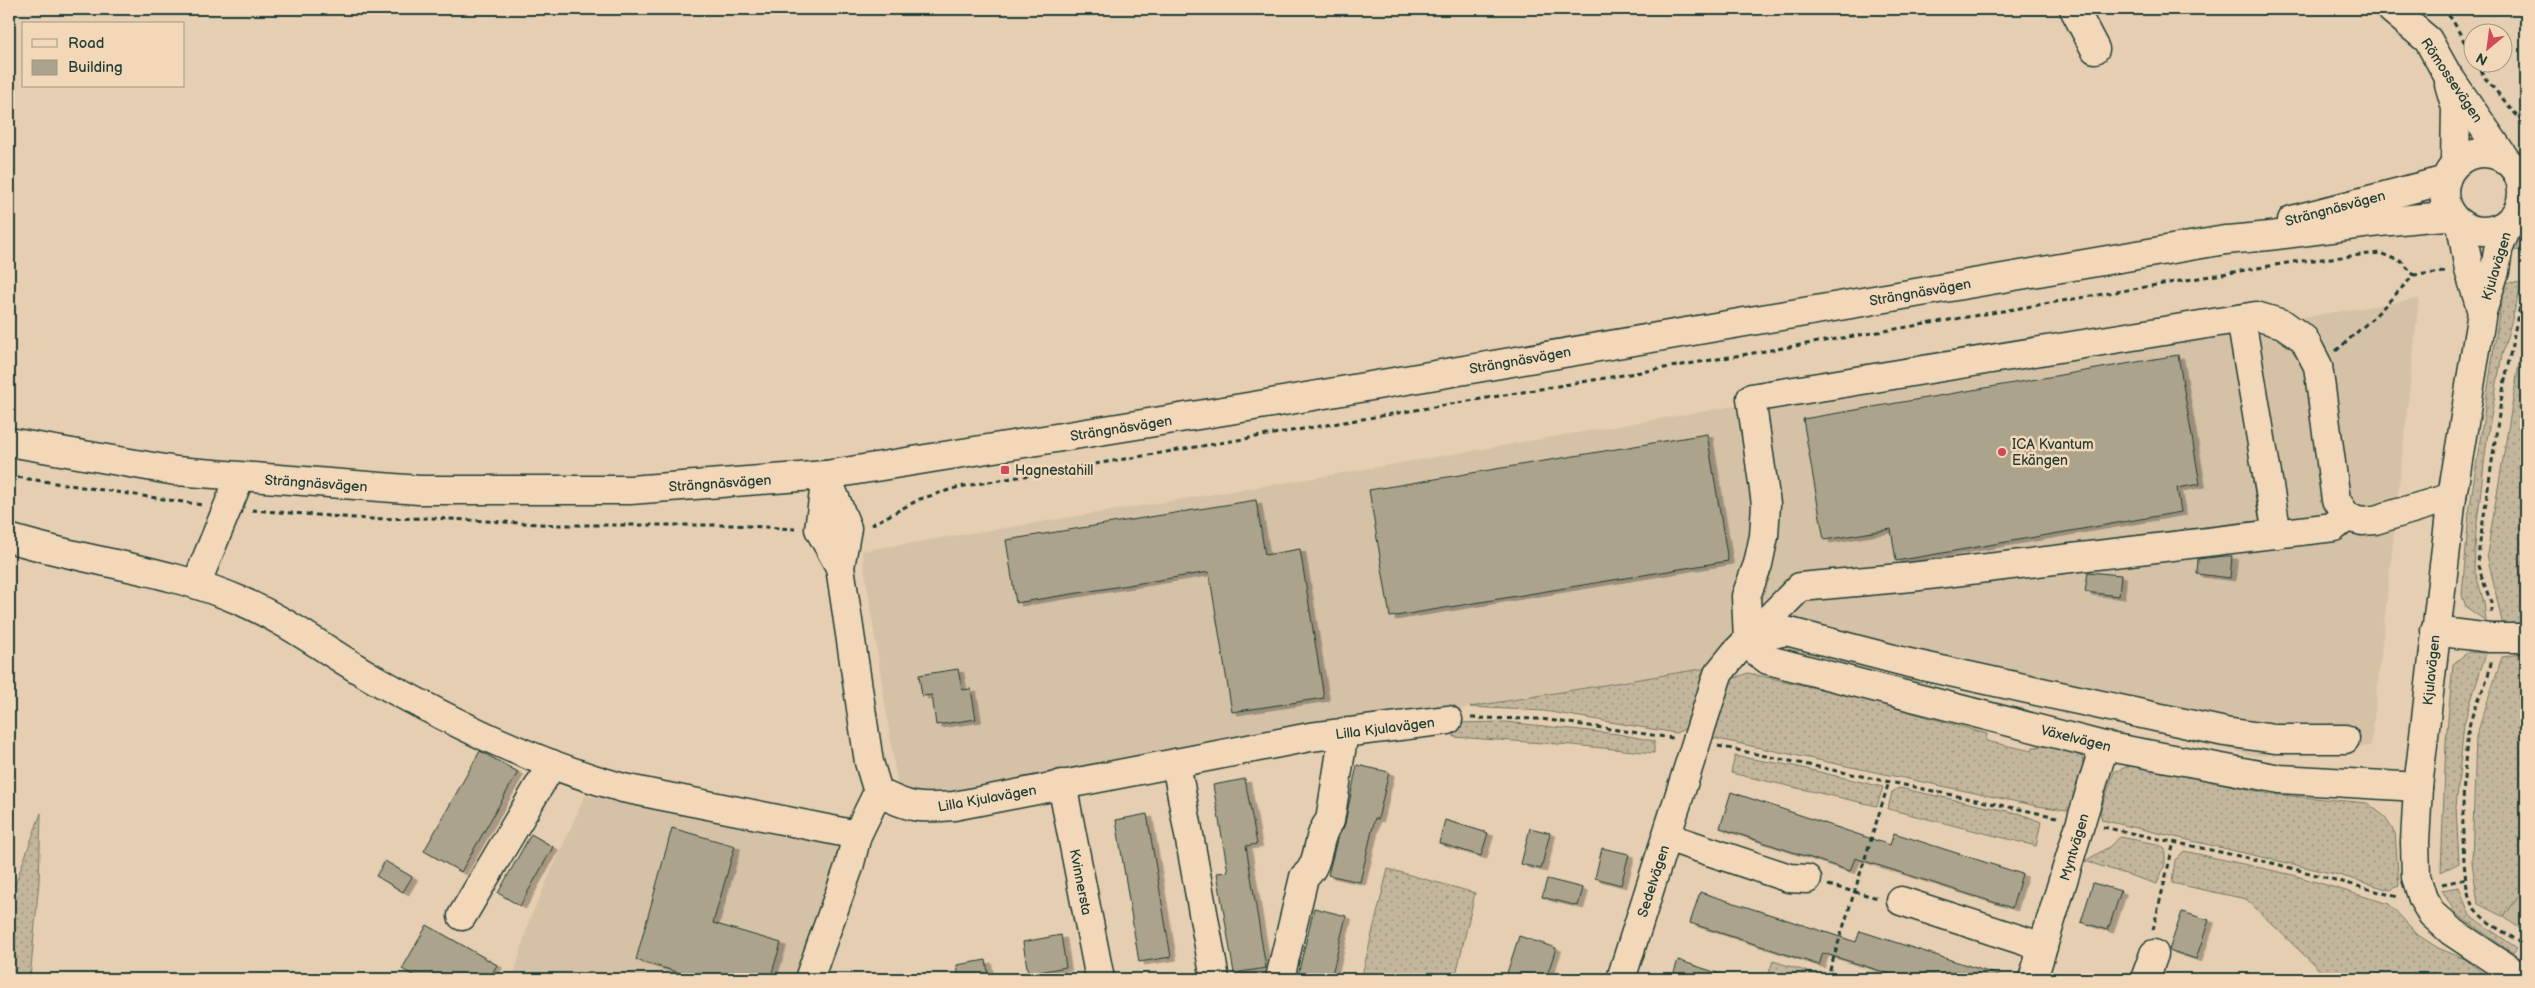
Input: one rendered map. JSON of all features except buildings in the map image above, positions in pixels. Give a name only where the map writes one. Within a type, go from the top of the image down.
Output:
[{"type":"street","points":[[2074,9],[2095,49]]},
{"type":"street","name":"Römossevägen","points":[[2390,9],[2428,40],[2447,74],[2516,167]]},
{"type":"street","points":[[2447,74],[2456,108],[2450,172],[2444,192],[2446,204],[2456,220],[2480,231],[2501,226],[2518,212],[2522,191],[2516,167],[2496,155],[2474,153],[2450,172]]},
{"type":"street","name":"Strängnäsvägen","points":[[2225,240],[2450,172]]},
{"type":"street","name":"Kjulavägen","points":[[2518,212],[2498,250],[2495,271],[2482,312],[2452,497],[2435,631],[2418,787],[2415,842],[2416,877],[2420,891],[2432,914],[2451,931],[2523,979]]},
{"type":"street","name":"Strängnäsvägen","points":[[9,442],[176,471],[419,490],[630,490],[826,475],[1257,406],[2225,240],[2278,236],[2424,217],[2456,220]]},
{"type":"street","name":"Kjulavägen","points":[[2456,220],[2482,312]]},
{"type":"street","points":[[1748,640],[1746,596],[1758,564],[1764,536],[1766,504],[1751,398],[2256,316],[2283,324],[2304,339],[2318,366],[2336,500],[2347,516],[2362,521],[2374,520],[2452,497]]},
{"type":"street","points":[[2241,318],[2277,534]]},
{"type":"street","points":[[809,979],[849,867],[857,835],[878,792],[869,762],[840,566],[819,529],[826,475]]},
{"type":"street","points":[[186,580],[240,477]]},
{"type":"street","points":[[1667,837],[1718,674],[1800,587],[1911,577],[2334,527],[2347,516]]},
{"type":"street","points":[[9,538],[186,580],[281,621],[379,681],[469,728],[552,764],[623,788],[857,835]]},
{"type":"street","points":[[1748,640],[1786,631],[1928,668],[2225,732],[2275,739],[2345,739]]},
{"type":"street","points":[[2435,631],[2490,638],[2526,638]]},
{"type":"street","name":"Växelvägen","points":[[1748,640],[1756,651],[1768,660],[2104,746],[2280,779],[2418,787]]},
{"type":"street","name":"Lilla Kjulavägen","points":[[878,792],[905,806],[931,808],[954,806],[1344,732],[1448,720]]},
{"type":"street","points":[[1280,978],[1304,877],[1312,871],[1324,826],[1330,821],[1344,732]]},
{"type":"street","points":[[2275,739],[2280,779]]},
{"type":"street","name":"Myntvägen","points":[[2033,979],[2104,746]]},
{"type":"street","points":[[462,916],[552,764]]},
{"type":"street","points":[[1176,764],[1215,979]]},
{"type":"street","name":"Kvinnersta","points":[[1062,784],[1100,979]]},
{"type":"street","name":"Sedelvägen","points":[[1621,979],[1667,837],[1789,878],[1807,879]]},
{"type":"street","points":[[1901,901],[2043,947]]},
{"type":"street","points":[[2145,979],[2154,954]]},
{"type":"path","points":[[2442,9],[2452,19],[2462,38]]},
{"type":"path","points":[[2482,72],[2526,126]]},
{"type":"path","points":[[868,526],[920,498],[959,487],[2293,262],[2380,253],[2402,262],[2414,275]]},
{"type":"path","points":[[2318,366],[2374,317],[2414,275],[2469,270]]},
{"type":"path","points":[[1448,720],[1476,718],[1541,719],[1696,742],[2276,864],[2394,897],[2466,878]]},
{"type":"path","points":[[1827,979],[1889,782]]},
{"type":"path","points":[[2154,954],[2149,946],[2174,842]]},
{"type":"path","points":[[1807,879],[1890,901],[1901,901]]},
{"type":"shaded area","points":[[2526,221],[2526,251],[2513,250],[2518,229]]},
{"type":"shaded area","points":[[2504,282],[2522,283],[2502,355],[2487,439],[2476,531],[2474,568],[2484,602],[2486,621],[2466,607],[2462,595],[2469,513]]},
{"type":"shaded area","points":[[2419,299],[2371,746],[2257,756],[1800,653],[1470,707],[1344,732],[900,802],[862,551],[1314,478],[1735,406]]},
{"type":"shaded area","points":[[2526,322],[2526,621],[2503,626],[2487,554]]},
{"type":"shaded area","points":[[2468,652],[2486,653],[2464,723],[2456,807],[2459,863],[2441,872],[2446,742],[2453,664]]},
{"type":"shaded area","points":[[2526,653],[2526,886],[2504,917],[2478,904],[2472,862],[2476,737],[2502,657]]},
{"type":"shaded area","points":[[1707,668],[1686,728],[1676,733],[1544,711],[1470,707]]},
{"type":"shaded area","points":[[1748,673],[1860,698],[1987,734],[1986,741],[2032,751],[2033,747],[2058,745],[2082,757],[2086,778],[2074,811],[2037,806],[1713,738],[1714,720],[1731,679]]},
{"type":"shaded area","points":[[1506,722],[1618,734],[1654,741],[1654,753],[1454,737],[1454,723]]},
{"type":"shaded area","points":[[1735,756],[1794,766],[1883,787],[1877,806],[1731,773]]},
{"type":"shaded area","points":[[2134,764],[2270,794],[2367,803],[2384,816],[2395,833],[2399,886],[2390,890],[2339,875],[2102,820],[2100,812],[2114,772]]},
{"type":"shaded area","points":[[1899,788],[2021,814],[2041,822],[2036,846],[1888,809],[1892,792]]},
{"type":"shaded area","points":[[585,796],[652,803],[837,842],[840,865],[795,979],[513,979],[529,921]]},
{"type":"shaded area","points":[[41,813],[39,881],[30,979],[9,979],[9,901]]},
{"type":"shaded area","points":[[2120,837],[2157,844],[2165,848],[2165,864],[2157,884],[2085,861],[2109,847]]},
{"type":"shaded area","points":[[2184,851],[2293,875],[2389,904],[2418,935],[2438,948],[2465,959],[2490,979],[2329,979],[2246,899],[2172,883],[2175,860]]},
{"type":"shaded area","points":[[1388,869],[1475,893],[1455,979],[1361,979]]},
{"type":"shaded area","points":[[2526,886],[2526,933],[2504,917]]},
{"type":"shaded area","points":[[2459,887],[2470,916],[2517,948],[2513,953],[2456,914],[2442,890]]},
{"type":"shaded area","points":[[1773,961],[1821,976],[1820,979],[1767,979]]},
{"type":"place","name":"ICA Kvantum Ekängen","points":[[2002,452]]},
{"type":"place","name":"Hagnestahill","points":[[1005,470]]}]
